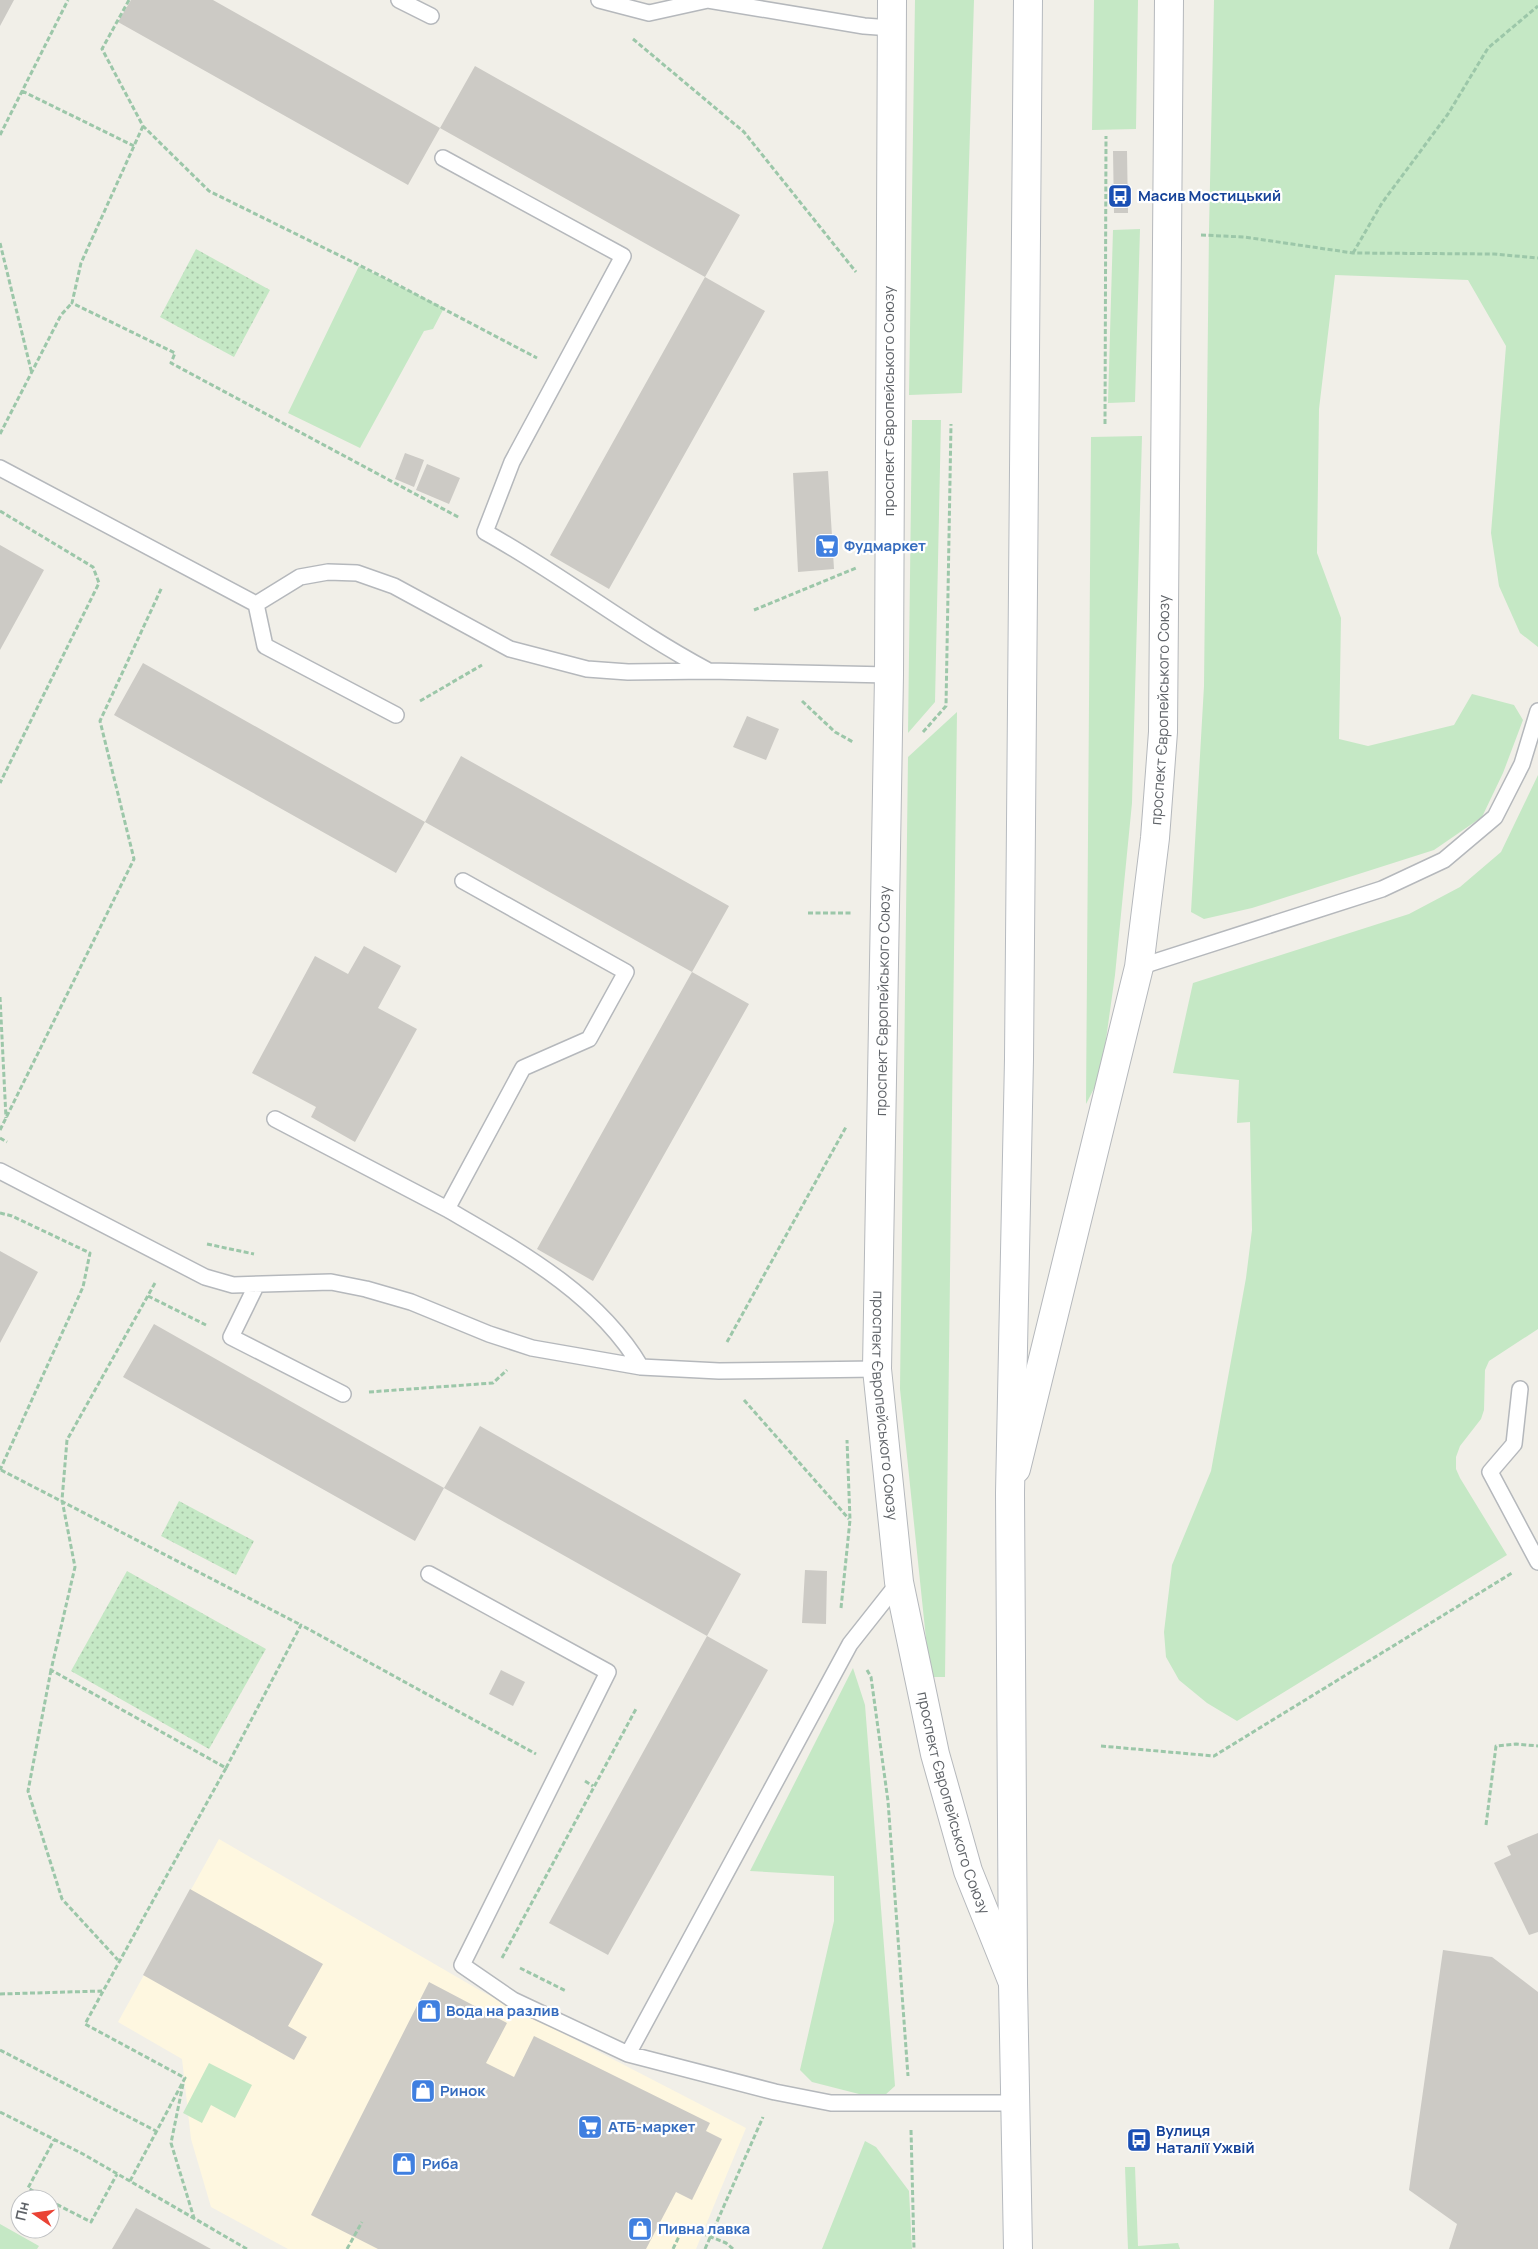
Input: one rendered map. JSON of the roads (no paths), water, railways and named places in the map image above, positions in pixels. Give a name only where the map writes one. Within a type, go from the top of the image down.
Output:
[{"type":"street","name":"проспект Європейського Союзу","points":[[892,0],[888,675],[877,1369],[898,1582],[935,1754],[965,1862],[1013,1983]]},
{"type":"street","name":"проспект Європейського Союзу","points":[[1018,2249],[1013,1983],[1010,1493],[1020,1039],[1028,0]]},
{"type":"street","name":"проспект Європейського Союзу","points":[[1010,1493],[1139,967],[1155,838],[1163,732],[1170,0]]},
{"type":"lane","points":[[399,0],[432,16]]},
{"type":"lane","points":[[599,0],[649,14],[708,0],[864,26],[891,28]]},
{"type":"lane","points":[[444,158],[624,256],[512,462],[485,532],[534,559],[678,654],[709,671]]},
{"type":"lane","points":[[0,468],[256,604]]},
{"type":"lane","points":[[256,604],[300,577],[328,572],[357,572],[394,586],[510,649],[587,669],[628,672],[709,671],[888,675]]},
{"type":"lane","points":[[256,604],[265,646],[396,715]]},
{"type":"lane","points":[[1139,967],[1382,889],[1444,860],[1495,817],[1522,764],[1538,711]]},
{"type":"lane","points":[[447,1209],[523,1068],[589,1039],[626,972],[463,881]]},
{"type":"lane","points":[[275,1118],[447,1209],[526,1255],[599,1310],[630,1349],[641,1367]]},
{"type":"lane","points":[[0,1171],[205,1278],[233,1285],[256,1286],[331,1282],[366,1289],[411,1302],[488,1334],[532,1348],[641,1367],[719,1371],[877,1369]]},
{"type":"lane","points":[[256,1286],[231,1338],[343,1394]]},
{"type":"lane","points":[[1520,1389],[1514,1444],[1490,1472],[1537,1560]]},
{"type":"lane","points":[[429,1574],[608,1672],[462,1966],[513,2000],[628,2054],[775,2092],[831,2102],[1016,2103]]},
{"type":"lane","points":[[628,2054],[850,1644],[898,1582]]},
{"type":"place","name":"Масив Мостицький","points":[[1120,196]]},
{"type":"place","name":"Фудмаркет","points":[[827,546]]},
{"type":"place","name":"Вода на разлив","points":[[429,2011]]},
{"type":"place","name":"Ринок","points":[[423,2091]]},
{"type":"place","name":"АТБ-маркет","points":[[590,2127]]},
{"type":"place","name":"Вулиця Наталії Ужвій","points":[[1139,2140]]},
{"type":"place","name":"Риба","points":[[404,2164]]},
{"type":"place","name":"Пивна лавка","points":[[640,2229]]}]
